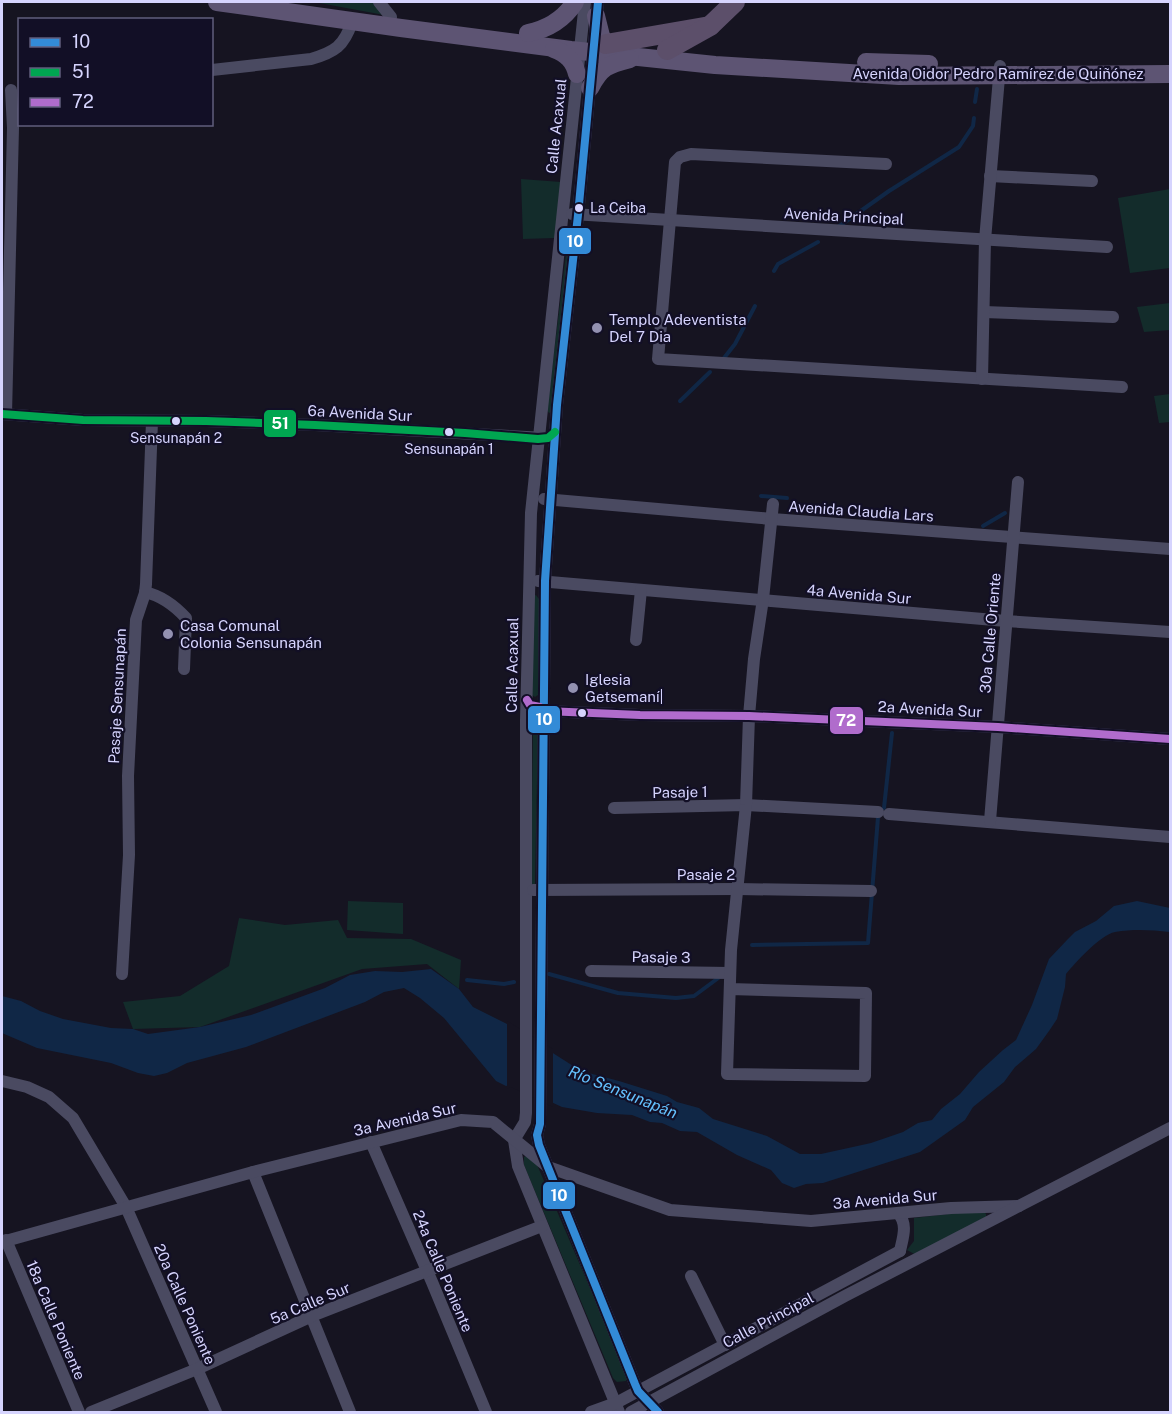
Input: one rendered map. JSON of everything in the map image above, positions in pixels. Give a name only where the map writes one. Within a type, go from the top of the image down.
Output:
[{"type":"highway","points":[[667,50],[710,26],[735,2]]},
{"type":"highway","points":[[591,47],[710,26]]},
{"type":"main road","name":"Avenida Oidor Pedro Ramírez de Quiñónez","points":[[217,2],[547,47],[591,47]]},
{"type":"main road","name":"Avenida Oidor Pedro Ramírez de Quiñónez","points":[[299,2],[391,17],[528,33],[639,57],[715,65],[898,75],[999,70],[1170,74]]},
{"type":"main road","points":[[528,33],[540,31],[554,23],[566,14],[575,2]]},
{"type":"main road","points":[[591,47],[601,36],[597,9]]},
{"type":"main road","points":[[547,47],[565,54],[575,66],[577,74]]},
{"type":"main road","points":[[591,47],[999,70],[1170,64]]},
{"type":"main road","points":[[590,88],[597,75],[605,67],[639,57]]},
{"type":"street","points":[[380,2],[391,17]]},
{"type":"street","points":[[585,2],[591,47]]},
{"type":"street","points":[[213,70],[311,59],[324,55],[343,43],[352,22]]},
{"type":"street","name":"Calle Acaxual","points":[[514,1140],[525,1122],[526,1113],[526,720],[528,580],[533,498],[577,74],[591,47]]},
{"type":"street","name":"Calle Acaxual","points":[[548,1167],[539,1145],[545,581],[553,449],[578,215],[590,88],[591,47]]},
{"type":"street","points":[[982,379],[985,240],[999,70]]},
{"type":"street","points":[[4,414],[13,128],[11,90]]},
{"type":"street","points":[[886,164],[686,155],[675,162],[658,359],[1122,387]]},
{"type":"street","points":[[990,176],[1092,181]]},
{"type":"street","points":[[562,214],[578,215]]},
{"type":"street","name":"Avenida Principal","points":[[578,215],[1107,247]]},
{"type":"street","points":[[984,312],[1113,317]]},
{"type":"street","name":"6a Avenida Sur","points":[[4,414],[83,420],[315,425],[538,439]]},
{"type":"street","name":"Pasaje Sensunapán","points":[[122,975],[129,855],[128,776],[136,620],[145,592],[152,421]]},
{"type":"street","points":[[538,439],[548,438],[555,432]]},
{"type":"street","points":[[538,439],[553,449]]},
{"type":"street","name":"30a Calle Oriente","points":[[990,821],[1018,482]]},
{"type":"street","name":"Avenida Claudia Lars","points":[[533,498],[772,519],[1170,549]]},
{"type":"street","points":[[730,989],[866,993],[865,1076],[727,1074],[730,973],[746,805],[749,716],[773,504]]},
{"type":"street","name":"4a Avenida Sur","points":[[528,580],[1006,621],[1170,632]]},
{"type":"street","points":[[636,640],[641,590]]},
{"type":"street","points":[[145,592],[156,594],[178,609],[186,618],[184,669]]},
{"type":"street","points":[[526,720],[529,716],[540,715],[545,711],[528,704],[527,700]]},
{"type":"street","name":"2a Avenida Sur","points":[[545,711],[749,716],[998,727],[1170,740]]},
{"type":"street","name":"Pasaje 1","points":[[614,808],[746,805],[990,821],[1170,837]]},
{"type":"street","points":[[526,891],[541,889]]},
{"type":"street","name":"Pasaje 2","points":[[541,889],[871,891]]},
{"type":"street","name":"Pasaje 3","points":[[591,971],[730,973]]},
{"type":"street","name":"20a Calle Poniente","points":[[2,1081],[27,1087],[49,1097],[74,1118],[126,1207],[216,1413]]},
{"type":"street","name":"3a Avenida Sur","points":[[4,1241],[253,1172],[461,1120],[493,1122],[548,1167],[670,1210],[811,1221],[951,1208],[1019,1206]]},
{"type":"street","name":"Calle Principal","points":[[631,1413],[835,1301],[1170,1128]]},
{"type":"street","points":[[514,1140],[518,1166],[617,1408]]},
{"type":"street","name":"24a Calle Poniente","points":[[371,1142],[486,1413]]},
{"type":"street","points":[[548,1167],[638,1391],[658,1413]]},
{"type":"street","points":[[253,1172],[350,1413]]},
{"type":"street","points":[[898,1213],[905,1224],[900,1251],[916,1261]]},
{"type":"street","name":"5a Calle Sur","points":[[91,1413],[197,1369],[312,1316],[542,1226]]},
{"type":"street","name":"18a Calle Poniente","points":[[4,1241],[79,1413]]},
{"type":"street","name":"Calle Principal","points":[[591,1413],[617,1408],[638,1391],[900,1251]]},
{"type":"street","points":[[691,1276],[725,1345]]},
{"type":"green space","points":[[314,2],[374,2],[384,15]]},
{"type":"green space","points":[[521,179],[561,182],[554,238],[523,239]]},
{"type":"green space","points":[[1170,189],[1170,268],[1130,273],[1118,198]]},
{"type":"green space","points":[[569,229],[571,229],[551,412],[549,413],[547,410]]},
{"type":"green space","points":[[1170,303],[1170,330],[1144,332],[1137,307]]},
{"type":"green space","points":[[1170,394],[1170,422],[1159,423],[1154,396]]},
{"type":"green space","points":[[536,595],[539,599],[538,695],[535,697],[532,695],[534,596]]},
{"type":"green space","points":[[533,727],[538,728],[535,884],[532,884]]},
{"type":"green space","points":[[348,901],[403,903],[403,934],[347,930]]},
{"type":"green space","points":[[239,918],[285,925],[338,920],[347,938],[411,939],[461,960],[459,989],[427,964],[362,969],[200,1027],[133,1029],[123,1002],[180,996],[229,966]]},
{"type":"green space","points":[[528,1155],[535,1160],[628,1376],[626,1381],[617,1382],[613,1378],[524,1165],[524,1157]]},
{"type":"green space","points":[[982,1210],[986,1218],[918,1256],[907,1250],[914,1241],[914,1218]]},
{"type":"water","name":"Río Sensunapán","points":[[1137,901],[1170,908],[1170,932],[1129,930],[1115,932],[1102,938],[1066,974],[1057,1019],[1036,1049],[1015,1067],[1004,1082],[973,1107],[965,1120],[920,1152],[823,1183],[806,1184],[794,1188],[782,1183],[771,1170],[737,1155],[697,1132],[680,1131],[662,1123],[650,1122],[632,1115],[597,1113],[562,1107],[512,1084],[506,1086],[496,1081],[444,1018],[404,988],[384,992],[365,1002],[246,1047],[187,1063],[167,1073],[154,1076],[111,1063],[37,1048],[2,1033],[2,996],[21,1001],[63,1019],[111,1028],[133,1029],[148,1034],[200,1027],[251,1015],[325,988],[350,975],[375,971],[402,972],[431,969],[459,989],[473,1007],[509,1025],[581,1071],[667,1096],[677,1102],[699,1108],[713,1119],[767,1136],[800,1154],[821,1154],[871,1143],[903,1132],[918,1123],[932,1120],[941,1109],[960,1094],[979,1072],[1016,1040],[1049,959],[1075,932],[1096,921],[1114,906]]},
{"type":"pier","points":[[507,1021],[553,1049],[553,1107],[511,1087],[507,1089]]},
{"type":"waterway","points":[[975,102],[977,89]]},
{"type":"waterway","points":[[838,227],[889,191],[959,147],[973,126],[974,118]]},
{"type":"waterway","points":[[774,271],[778,264],[818,242]]},
{"type":"waterway","points":[[724,358],[735,344],[755,306]]},
{"type":"waterway","points":[[680,401],[710,372]]},
{"type":"waterway","points":[[761,496],[787,498]]},
{"type":"waterway","points":[[983,526],[1005,513]]},
{"type":"waterway","points":[[884,808],[892,733]]},
{"type":"waterway","points":[[752,945],[868,943],[878,817]]},
{"type":"waterway","points":[[549,974],[618,993],[676,998],[694,996],[721,976]]},
{"type":"waterway","points":[[467,980],[504,984],[514,982]]},
{"type":"transit line","name":"10","points":[[598,2],[557,405],[545,581],[540,1124],[537,1135],[539,1145],[638,1391],[658,1412]]},
{"type":"transit line","name":"51","points":[[2,414],[83,420],[315,425],[538,439],[548,438],[555,432]]},
{"type":"transit line","name":"72","points":[[527,700],[530,705],[540,707],[545,711],[749,716],[998,727],[1170,739]]},
{"type":"place","name":"La Ceiba","points":[[579,208]]},
{"type":"place","name":"Templo Adeventista Del 7 Dia","points":[[597,328]]},
{"type":"place","name":"Sensunapán 2","points":[[176,421]]},
{"type":"place","name":"Sensunapán 1","points":[[449,432]]},
{"type":"place","name":"Casa Comunal Colonia Sensunapán","points":[[168,634]]},
{"type":"place","name":"Iglesia Getsemaní|","points":[[573,688]]}]
